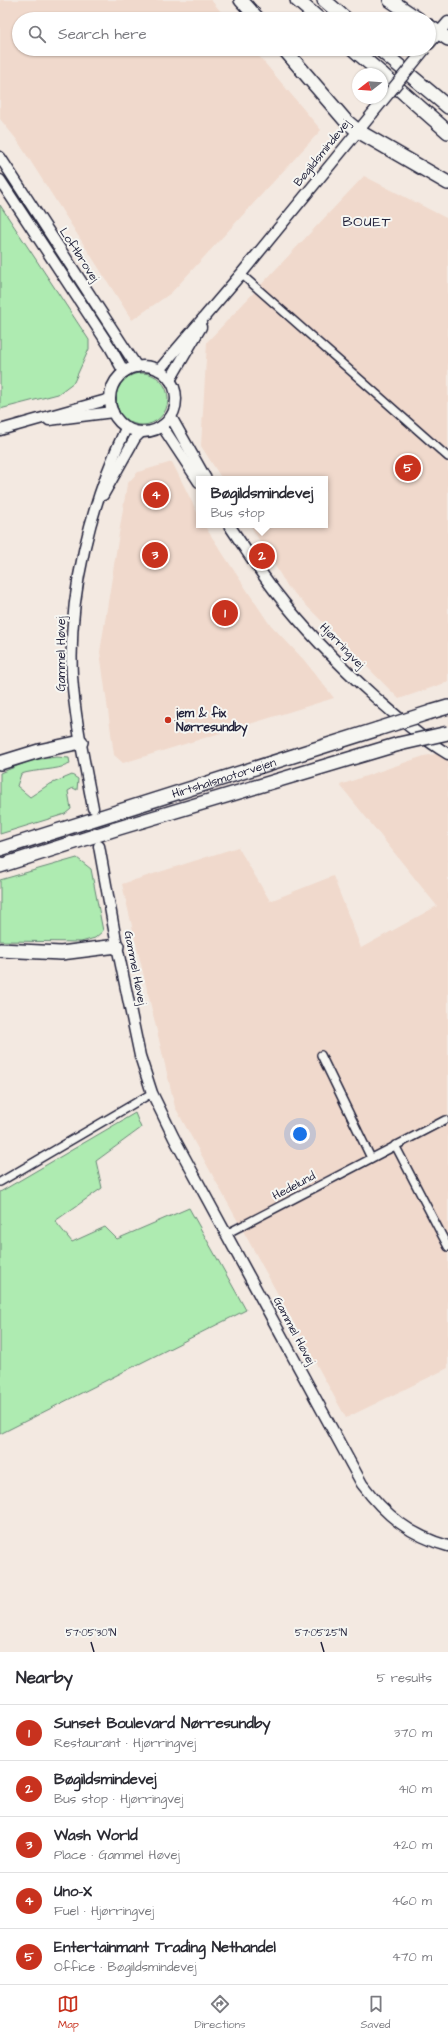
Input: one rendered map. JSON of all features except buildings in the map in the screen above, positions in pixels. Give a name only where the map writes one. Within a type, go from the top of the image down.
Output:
[{"type":"highway","points":[[241,0],[252,12]]},
{"type":"highway","points":[[297,0],[311,12]]},
{"type":"highway","points":[[324,0],[338,12]]},
{"type":"highway","points":[[390,0],[408,12]]},
{"type":"highway","points":[[290,56],[345,120],[358,130],[448,183]]},
{"type":"highway","points":[[361,56],[375,68]]},
{"type":"highway","points":[[387,56],[448,107]]},
{"type":"highway","points":[[388,79],[448,132]]},
{"type":"highway","name":"Hirtshalsmotorvejen","points":[[0,849],[448,707]]},
{"type":"highway","name":"Hirtshalsmotorvejen","points":[[0,866],[399,744],[448,733]]},
{"type":"highway","points":[[0,763],[39,751],[81,742]]},
{"type":"highway","points":[[0,950],[61,953],[117,946]]},
{"type":"street","name":"Bøgildsmindevej","points":[[158,370],[241,274],[419,56]]},
{"type":"street","name":"Loftbrovej","points":[[0,157],[137,367]]},
{"type":"street","name":"Loftbrovej","points":[[0,180],[110,347],[124,372]]},
{"type":"street","points":[[241,274],[448,457]]},
{"type":"street","name":"Bøgildsmindevej","points":[[170,380],[211,310]]},
{"type":"street","points":[[137,367],[148,367],[158,370],[170,380],[176,398],[171,417],[162,426],[149,432],[141,432],[126,428],[112,412],[110,399],[114,384],[124,372],[137,367]]},
{"type":"street","points":[[0,430],[110,399]]},
{"type":"street","points":[[23,423],[112,412]]},
{"type":"street","points":[[171,417],[204,476]]},
{"type":"street","points":[[162,426],[196,477]]},
{"type":"street","name":"Gammel Høvej","points":[[93,808],[81,742],[72,676],[73,621],[82,562],[99,502],[100,489],[126,428]]},
{"type":"street","name":"Gammel Høvej","points":[[99,502],[135,438],[141,432]]},
{"type":"street","name":"Hjørringvej","points":[[232,528],[287,605],[350,674],[412,730],[448,754]]},
{"type":"street","name":"Gammel Høvej","points":[[99,846],[117,946],[140,1056],[152,1093],[191,1171],[362,1484],[376,1503],[394,1520],[431,1542],[448,1546]]},
{"type":"street","points":[[321,1055],[371,1158]]},
{"type":"street","points":[[0,1182],[152,1093]]},
{"type":"street","name":"Hedelund","points":[[226,1234],[445,1120]]},
{"type":"street","points":[[395,1145],[448,1247]]},
{"type":"shaded area","points":[[0,0],[211,0],[221,12],[12,12],[12,56],[259,56],[321,130],[171,293],[132,320],[17,140],[0,119]]},
{"type":"shaded area","points":[[364,176],[448,219],[448,682],[399,699],[288,587],[252,528],[328,528],[328,476],[220,476],[201,446],[207,342]]},
{"type":"shaded area","points":[[172,462],[196,510],[196,528],[206,528],[268,622],[304,660],[334,698],[123,763],[114,755],[100,652],[127,484],[138,472]]},
{"type":"shaded area","points":[[448,752],[448,1368],[346,1418],[175,1107],[122,884],[238,847],[270,901],[333,876],[361,948],[437,906],[340,785],[424,756]]},
{"type":"green space","points":[[0,205],[89,340],[89,349],[74,382],[58,394],[0,409]]},
{"type":"green space","points":[[142,373],[152,375],[160,381],[166,389],[168,399],[166,409],[160,417],[152,423],[142,425],[132,423],[124,417],[118,409],[116,399],[118,389],[124,381],[132,375]]},
{"type":"green space","points":[[57,757],[69,758],[70,764],[58,768],[21,774],[17,786],[30,797],[48,785],[72,775],[78,779],[77,790],[73,788],[68,791],[71,809],[65,814],[0,834],[0,773],[32,760]]},
{"type":"green space","points":[[77,858],[91,869],[103,931],[95,938],[81,942],[0,941],[0,880]]},
{"type":"green space","points":[[135,1113],[141,1128],[96,1161],[102,1188],[55,1221],[72,1242],[105,1227],[117,1239],[189,1208],[246,1310],[0,1434],[0,1192]]},
{"type":"place","name":"Entertainmant Trading Nethandel","points":[[408,468]]},
{"type":"place","name":"Uno-X","points":[[156,495]]},
{"type":"place","name":"Wash World","points":[[155,555]]},
{"type":"place","name":"Bøgildsmindevej","points":[[262,556]]},
{"type":"place","name":"Sunset Boulevard Nørresundby","points":[[225,613]]},
{"type":"place","name":"jem & fix Nørresundby","points":[[168,720]]},
{"type":"district","name":"BOUET","points":[[367,222]]}]
